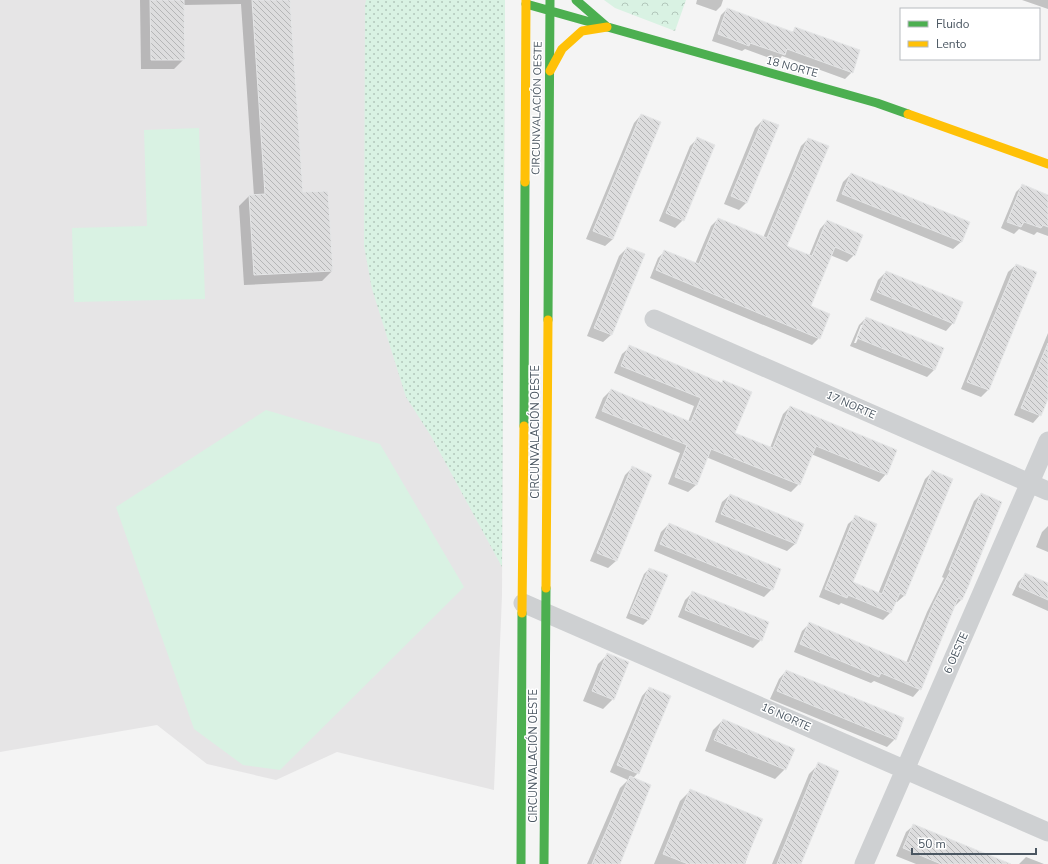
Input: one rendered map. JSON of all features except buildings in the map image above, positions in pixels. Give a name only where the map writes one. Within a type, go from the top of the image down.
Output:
[{"type":"main road","name":"CIRCUNVALACIÓN OESTE","points":[[544,864],[550,0]]},
{"type":"main road","points":[[576,0],[607,27]]},
{"type":"main road","name":"CIRCUNVALACIÓN OESTE","points":[[521,864],[526,2]]},
{"type":"main road","name":"18 NORTE","points":[[526,2],[607,27],[877,103],[1048,164]]},
{"type":"main road","points":[[549,72],[562,49],[582,31],[607,27]]},
{"type":"street","name":"17 NORTE","points":[[654,319],[1048,491]]},
{"type":"street","name":"6 OESTE","points":[[864,864],[1048,441]]},
{"type":"street","name":"16 NORTE","points":[[523,603],[1048,832]]},
{"type":"shaded area","points":[[0,0],[505,0],[502,595],[494,790],[337,752],[276,780],[207,764],[157,725],[0,752]]},
{"type":"green space","points":[[366,0],[505,0],[502,567],[431,436],[406,397],[372,289],[364,246]]},
{"type":"green space","points":[[604,0],[686,0],[675,31],[615,8]]},
{"type":"green space","points":[[199,128],[205,299],[74,302],[72,228],[147,226],[144,130]]},
{"type":"green space","points":[[266,410],[380,444],[464,587],[280,770],[243,765],[194,729],[116,507]]},
{"type":"traffic: fast","points":[[548,320],[550,0]]},
{"type":"traffic: fast","points":[[576,0],[607,27]]},
{"type":"traffic: fast","points":[[526,4],[877,103],[908,114]]},
{"type":"traffic: fast","points":[[524,426],[525,182]]},
{"type":"traffic: fast","points":[[544,864],[546,588]]},
{"type":"traffic: fast","points":[[521,864],[522,613]]},
{"type":"traffic: slow","points":[[525,182],[526,0]]},
{"type":"traffic: slow","points":[[550,71],[562,49],[582,31],[607,27]]},
{"type":"traffic: slow","points":[[908,114],[1048,164]]},
{"type":"traffic: slow","points":[[546,588],[548,320]]},
{"type":"traffic: slow","points":[[522,613],[524,426]]}]
